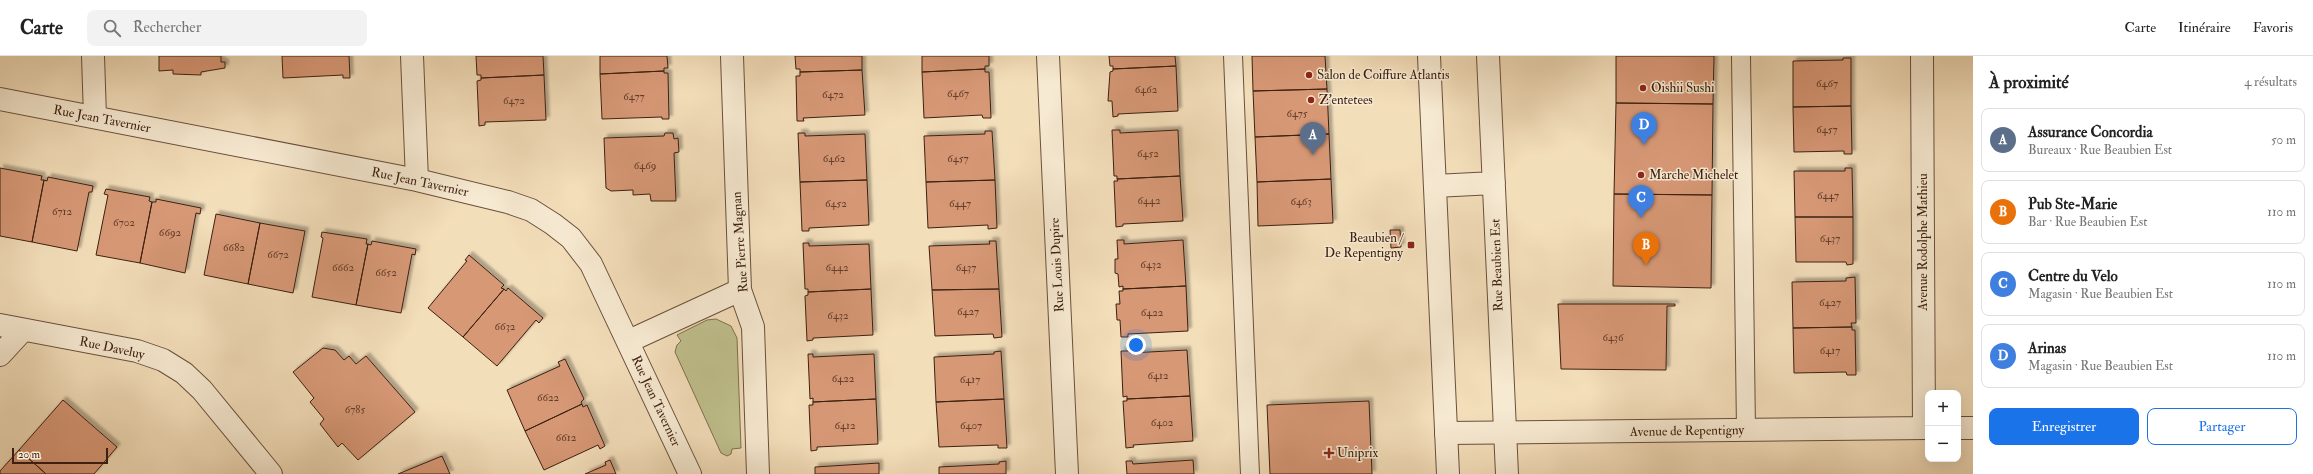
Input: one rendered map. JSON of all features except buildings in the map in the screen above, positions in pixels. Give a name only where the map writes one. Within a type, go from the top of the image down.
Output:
[{"type":"street","points":[[93,56],[95,117]]},
{"type":"street","points":[[412,56],[417,180]]},
{"type":"street","name":"Rue Pierre Magnan","points":[[732,56],[740,290],[753,327],[758,474]]},
{"type":"street","name":"Rue Louis Dupire","points":[[1048,56],[1067,474]]},
{"type":"street","points":[[1430,56],[1448,474]]},
{"type":"street","name":"Rue Beaubien Est","points":[[1488,56],[1507,474]]},
{"type":"street","name":"Avenue Rodolphe Mathieu","points":[[1922,56],[1926,426]]},
{"type":"street","name":"Rue Jean Tavernier","points":[[0,99],[417,180],[508,202],[531,210],[571,238],[591,264],[629,341],[690,474]]},
{"type":"street","points":[[1435,186],[1494,183]]},
{"type":"street","points":[[629,341],[740,290]]},
{"type":"street","name":"Rue Daveluy","points":[[0,325],[137,351],[163,360],[184,373],[202,390],[271,474]]},
{"type":"street","points":[[0,356],[23,330]]},
{"type":"street","name":"Avenue de Repentigny","points":[[1446,433],[1925,428]]},
{"type":"street","points":[[1961,428],[1973,428]]},
{"type":"lane","points":[[1233,56],[1250,474]]},
{"type":"lane","points":[[1741,56],[1746,430]]},
{"type":"green space","points":[[716,319],[731,326],[737,338],[741,448],[732,449],[731,454],[727,456],[721,453],[675,352],[677,345],[681,341],[677,335],[707,320]]},
{"type":"place","name":"Salon de Coiffure Atlantis","points":[[1309,75]]},
{"type":"place","name":"Oishii Sushi","points":[[1643,88]]},
{"type":"place","name":"Z'entetees","points":[[1311,100]]},
{"type":"place","name":"Arinas","points":[[1644,145]]},
{"type":"place","name":"Assurance Concordia","points":[[1313,155]]},
{"type":"place","name":"Marche Michelet","points":[[1641,175]]},
{"type":"place","name":"Centre du Velo","points":[[1641,218]]},
{"type":"place","name":"Beaubien / De Repentigny","points":[[1411,245]]},
{"type":"place","name":"Pub Ste-Marie","points":[[1646,265]]},
{"type":"place","name":"Uniprix","points":[[1329,453]]}]
